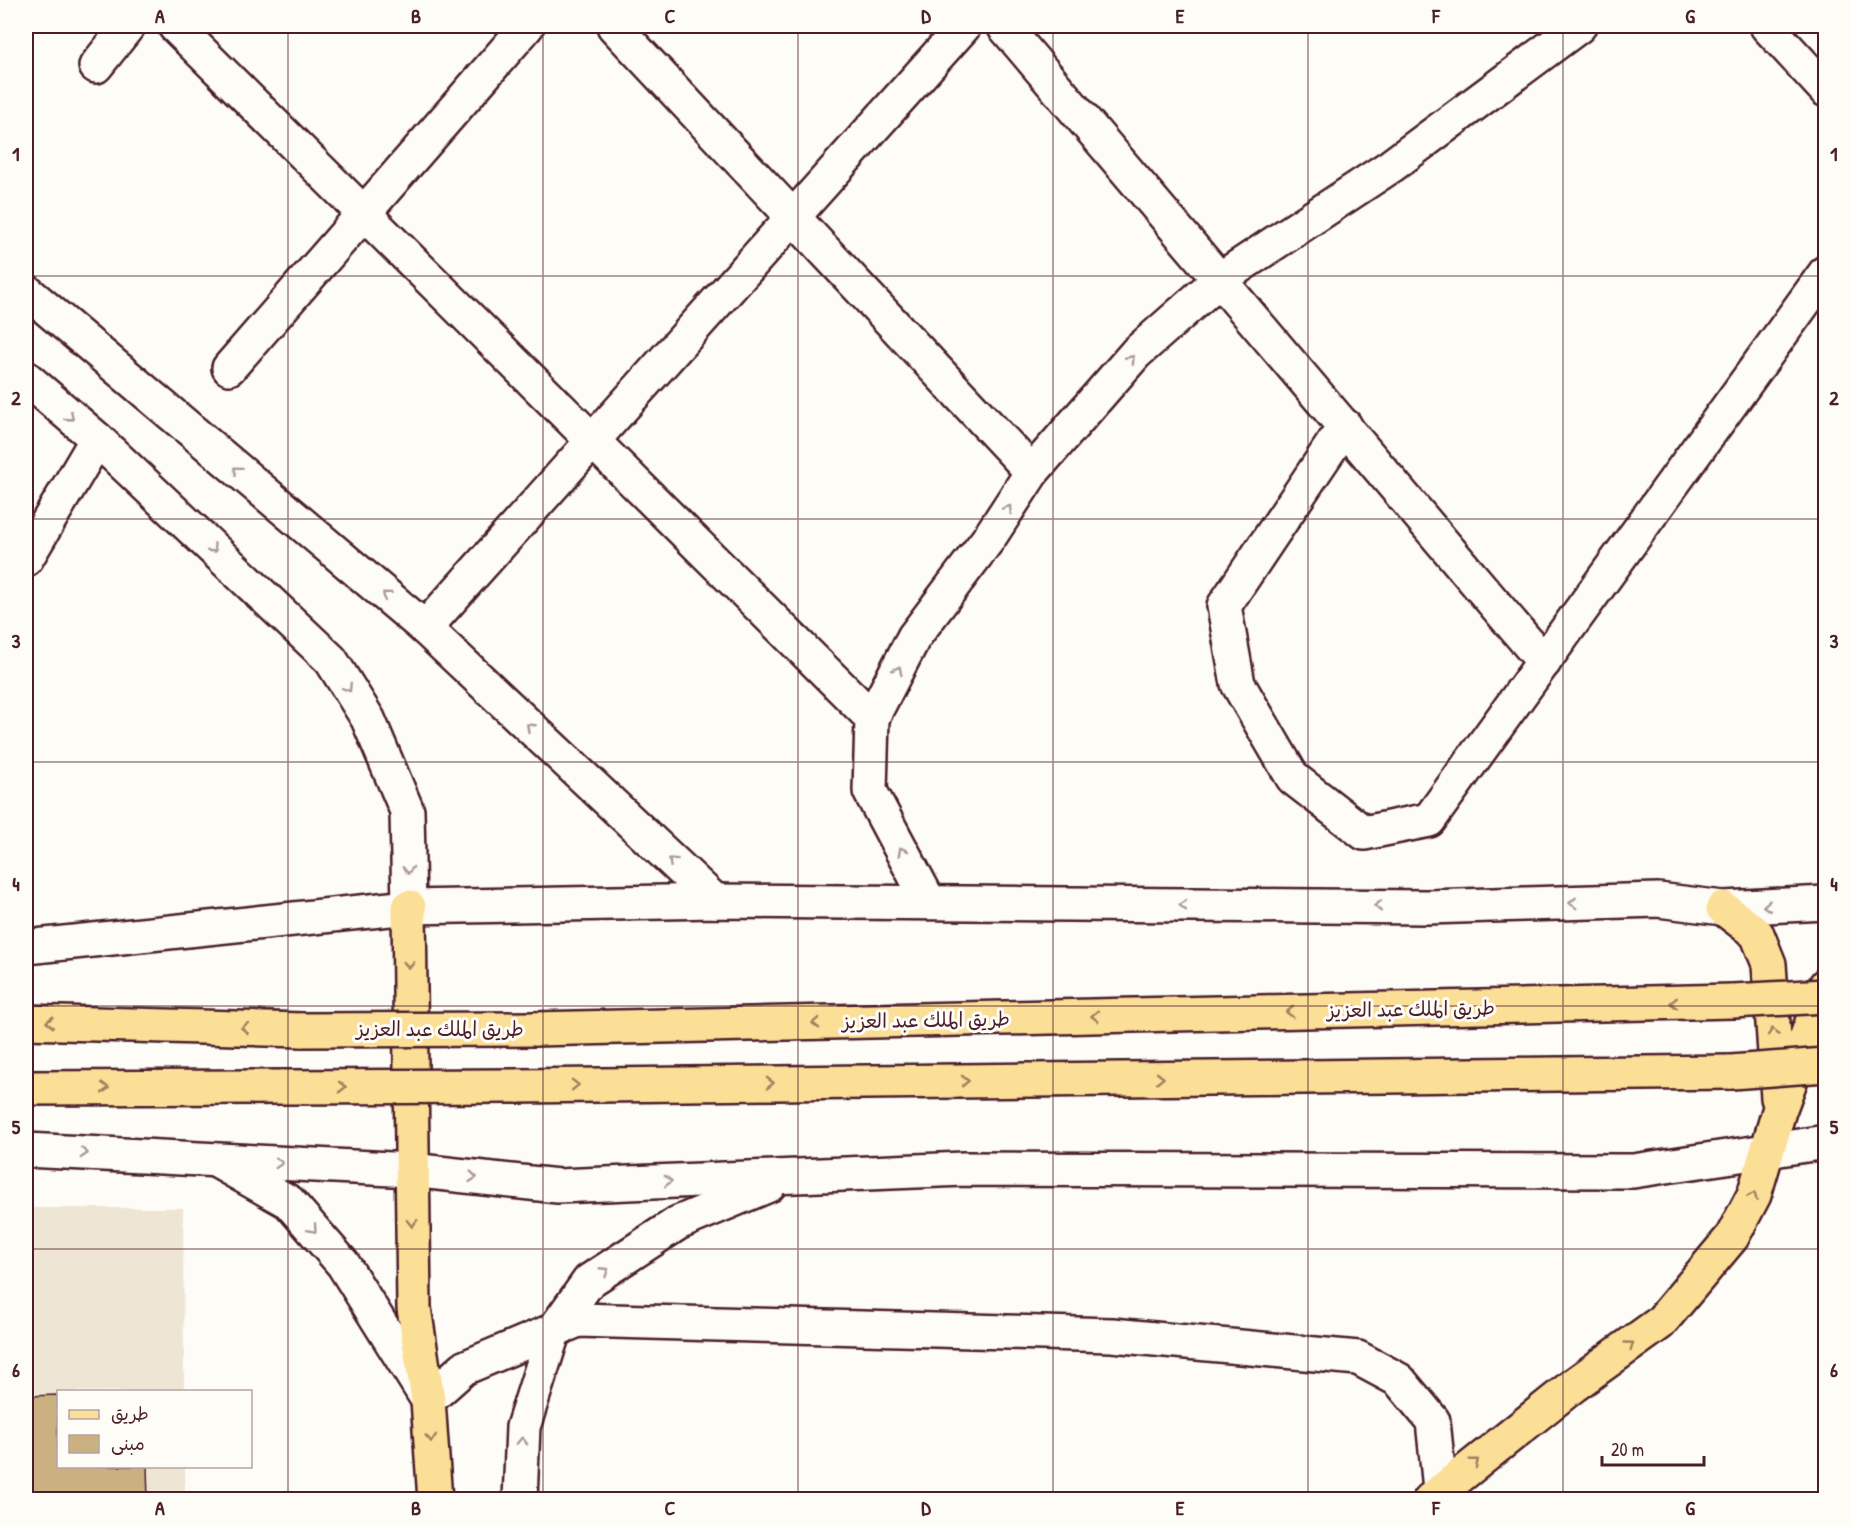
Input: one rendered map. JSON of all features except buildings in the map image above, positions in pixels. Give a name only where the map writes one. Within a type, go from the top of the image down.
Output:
[{"type":"main road","points":[[409,907],[414,1308],[428,1400],[435,1500]]},
{"type":"main road","points":[[1723,908],[1757,934],[1769,964],[1779,1111]]},
{"type":"main road","points":[[1435,1495],[1574,1385],[1660,1323],[1732,1237],[1754,1195],[1779,1111],[1826,985]]},
{"type":"main road","name":"طريق الملك عبد العزيز","points":[[26,1022],[303,1029],[534,1029],[1732,1001],[1826,996]]},
{"type":"main road","points":[[26,1088],[517,1086],[1731,1072],[1826,1065]]},
{"type":"street","points":[[96,66],[128,26]]},
{"type":"street","points":[[175,26],[872,718]]},
{"type":"street","points":[[229,368],[527,26]]},
{"type":"street","points":[[614,26],[1032,472]]},
{"type":"street","points":[[425,628],[964,26]]},
{"type":"street","points":[[1004,26],[1544,662]]},
{"type":"street","points":[[929,902],[870,791],[872,718],[914,637],[989,538],[1032,472],[1136,353],[1220,279],[1391,166],[1579,26]]},
{"type":"street","points":[[1767,26],[1826,90]]},
{"type":"street","points":[[1345,426],[1224,606],[1238,684],[1293,778],[1364,833],[1429,820],[1826,272]]},
{"type":"street","points":[[26,291],[425,628],[715,901]]},
{"type":"street","points":[[26,378],[97,440],[331,660],[368,719],[407,811],[409,907]]},
{"type":"street","points":[[26,559],[97,440]]},
{"type":"street","points":[[26,947],[409,907],[715,901],[1427,907],[1658,900],[1723,908],[1826,903]]},
{"type":"street","points":[[26,1150],[411,1170],[558,1186],[964,1168],[1633,1171],[1826,1142]]},
{"type":"street","points":[[215,1160],[289,1202],[343,1264],[428,1400],[464,1368],[578,1320],[1112,1335],[1358,1358],[1399,1380],[1433,1421],[1435,1495]]},
{"type":"street","points":[[520,1500],[523,1427],[554,1330],[589,1281],[678,1222],[790,1176]]},
{"type":"shaded area","points":[[26,1208],[183,1208],[184,1390],[57,1390],[57,1468],[185,1468],[185,1499],[26,1499]]}]
